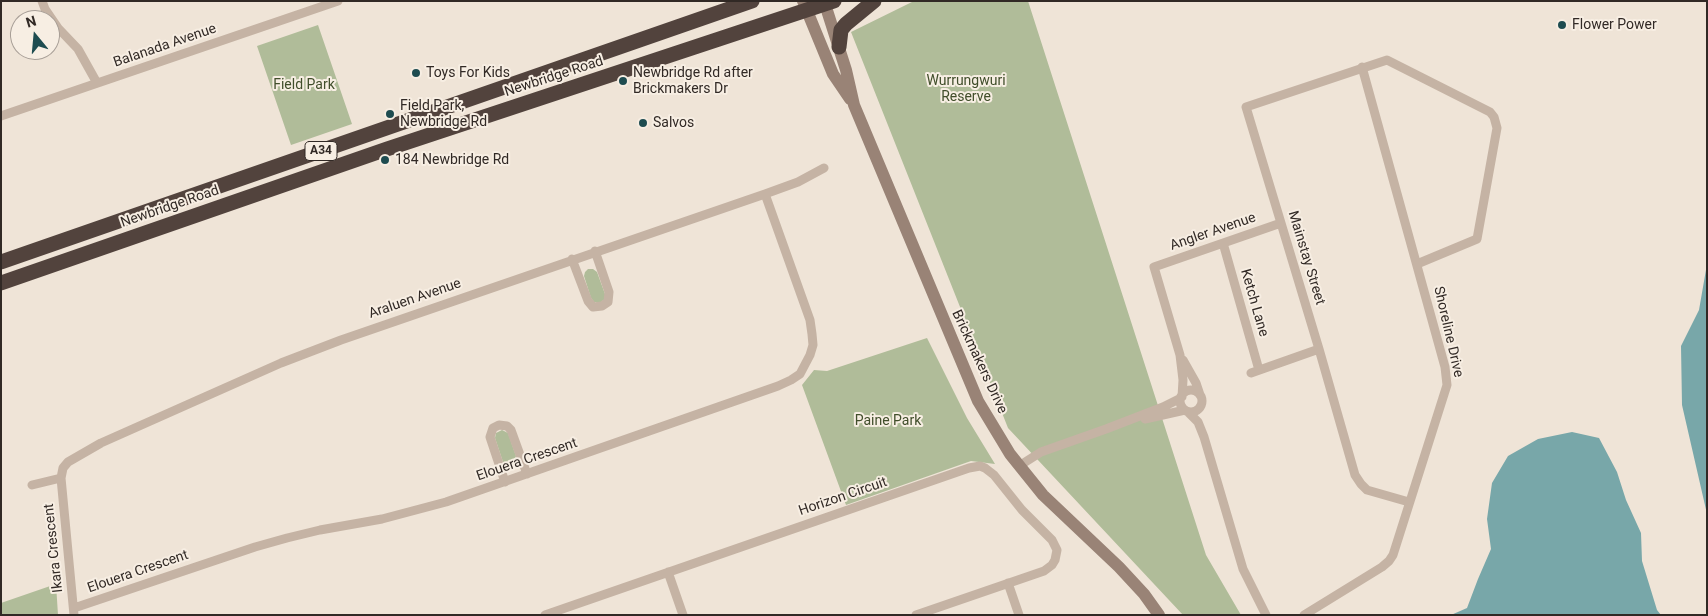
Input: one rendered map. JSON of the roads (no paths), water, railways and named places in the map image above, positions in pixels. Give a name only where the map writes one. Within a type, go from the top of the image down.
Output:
[{"type":"highway","name":"Newbridge Road","points":[[1,262],[752,1]]},
{"type":"highway","points":[[839,47],[841,30],[874,1]]},
{"type":"highway","name":"Newbridge Road","points":[[1,283],[805,6],[828,2]]},
{"type":"street","points":[[42,1],[58,28],[78,49],[97,83]]},
{"type":"street","name":"Balanada Avenue","points":[[1,116],[338,1]]},
{"type":"street","name":"Brickmakers Drive","points":[[828,2],[854,105],[978,401],[997,434],[1019,466],[1043,495],[1119,567],[1160,615]]},
{"type":"street","name":"Brickmakers Drive","points":[[805,6],[833,74],[854,105]]},
{"type":"street","points":[[1362,67],[1387,60],[1485,109],[1494,117],[1496,122],[1497,128],[1477,239],[1417,264]]},
{"type":"street","name":"Mainstay Street","points":[[1362,67],[1246,107],[1355,475],[1367,490],[1409,502]]},
{"type":"street","name":"Shoreline Drive","points":[[1304,615],[1389,561],[1395,550],[1447,385],[1445,367],[1362,67]]},
{"type":"street","name":"Araluen Avenue","points":[[61,478],[62,468],[68,462],[101,443],[281,363],[340,340],[765,194],[798,182],[824,168]]},
{"type":"street","name":"Elouera Crescent","points":[[74,611],[255,547],[320,530],[414,512],[778,386],[800,374],[810,355],[812,345],[810,320],[765,194]]},
{"type":"street","name":"Angler Avenue","points":[[1180,355],[1154,267],[1281,223]]},
{"type":"street","name":"Ketch Lane","points":[[1223,243],[1255,371],[1319,349]]},
{"type":"street","points":[[572,260],[588,301],[593,307],[602,306],[608,302],[609,292],[595,252]]},
{"type":"street","points":[[1180,355],[1196,382],[1202,403],[1204,437]]},
{"type":"street","points":[[1180,355],[1183,380],[1181,404],[1185,411],[1198,422],[1246,579],[1266,615]]},
{"type":"street","points":[[1019,466],[1040,452],[1106,429],[1180,398],[1186,392],[1192,391],[1200,396]]},
{"type":"street","points":[[1106,429],[1185,411],[1196,411],[1201,406]]},
{"type":"street","points":[[505,482],[490,437],[493,428],[499,425],[507,426],[511,430],[527,474]]},
{"type":"street","name":"Horizon Circuit","points":[[550,614],[980,466],[990,470],[1022,510],[1049,536],[1056,550],[1055,560],[1048,568],[1008,583]]},
{"type":"street","points":[[32,485],[61,478]]},
{"type":"street","name":"Ikara Crescent","points":[[61,478],[74,611]]},
{"type":"street","points":[[668,572],[682,615]]},
{"type":"street","points":[[916,615],[1008,583],[1019,615]]},
{"type":"water","points":[[1707,264],[1707,514],[1682,405],[1681,346],[1699,310]]},
{"type":"water","points":[[1572,432],[1599,438],[1617,472],[1626,500],[1641,533],[1642,561],[1657,610],[1661,615],[1451,615],[1467,608],[1491,549],[1487,519],[1492,483],[1508,456],[1538,439]]},
{"type":"place","name":"Flower Power","points":[[1562,25]]},
{"type":"place","name":"Toys For Kids","points":[[416,73]]},
{"type":"place","name":"Newbridge Rd after Brickmakers Dr","points":[[623,81]]},
{"type":"place","name":"Field Park, Newbridge Rd","points":[[390,114]]},
{"type":"place","name":"Salvos","points":[[643,123]]},
{"type":"place","name":"184 Newbridge Rd","points":[[385,160]]},
{"type":"park label","name":"Field Park","points":[[304,85]]},
{"type":"park label","name":"Wurrungwuri Reserve","points":[[966,89]]},
{"type":"park label","name":"Paine Park","points":[[888,421]]}]
